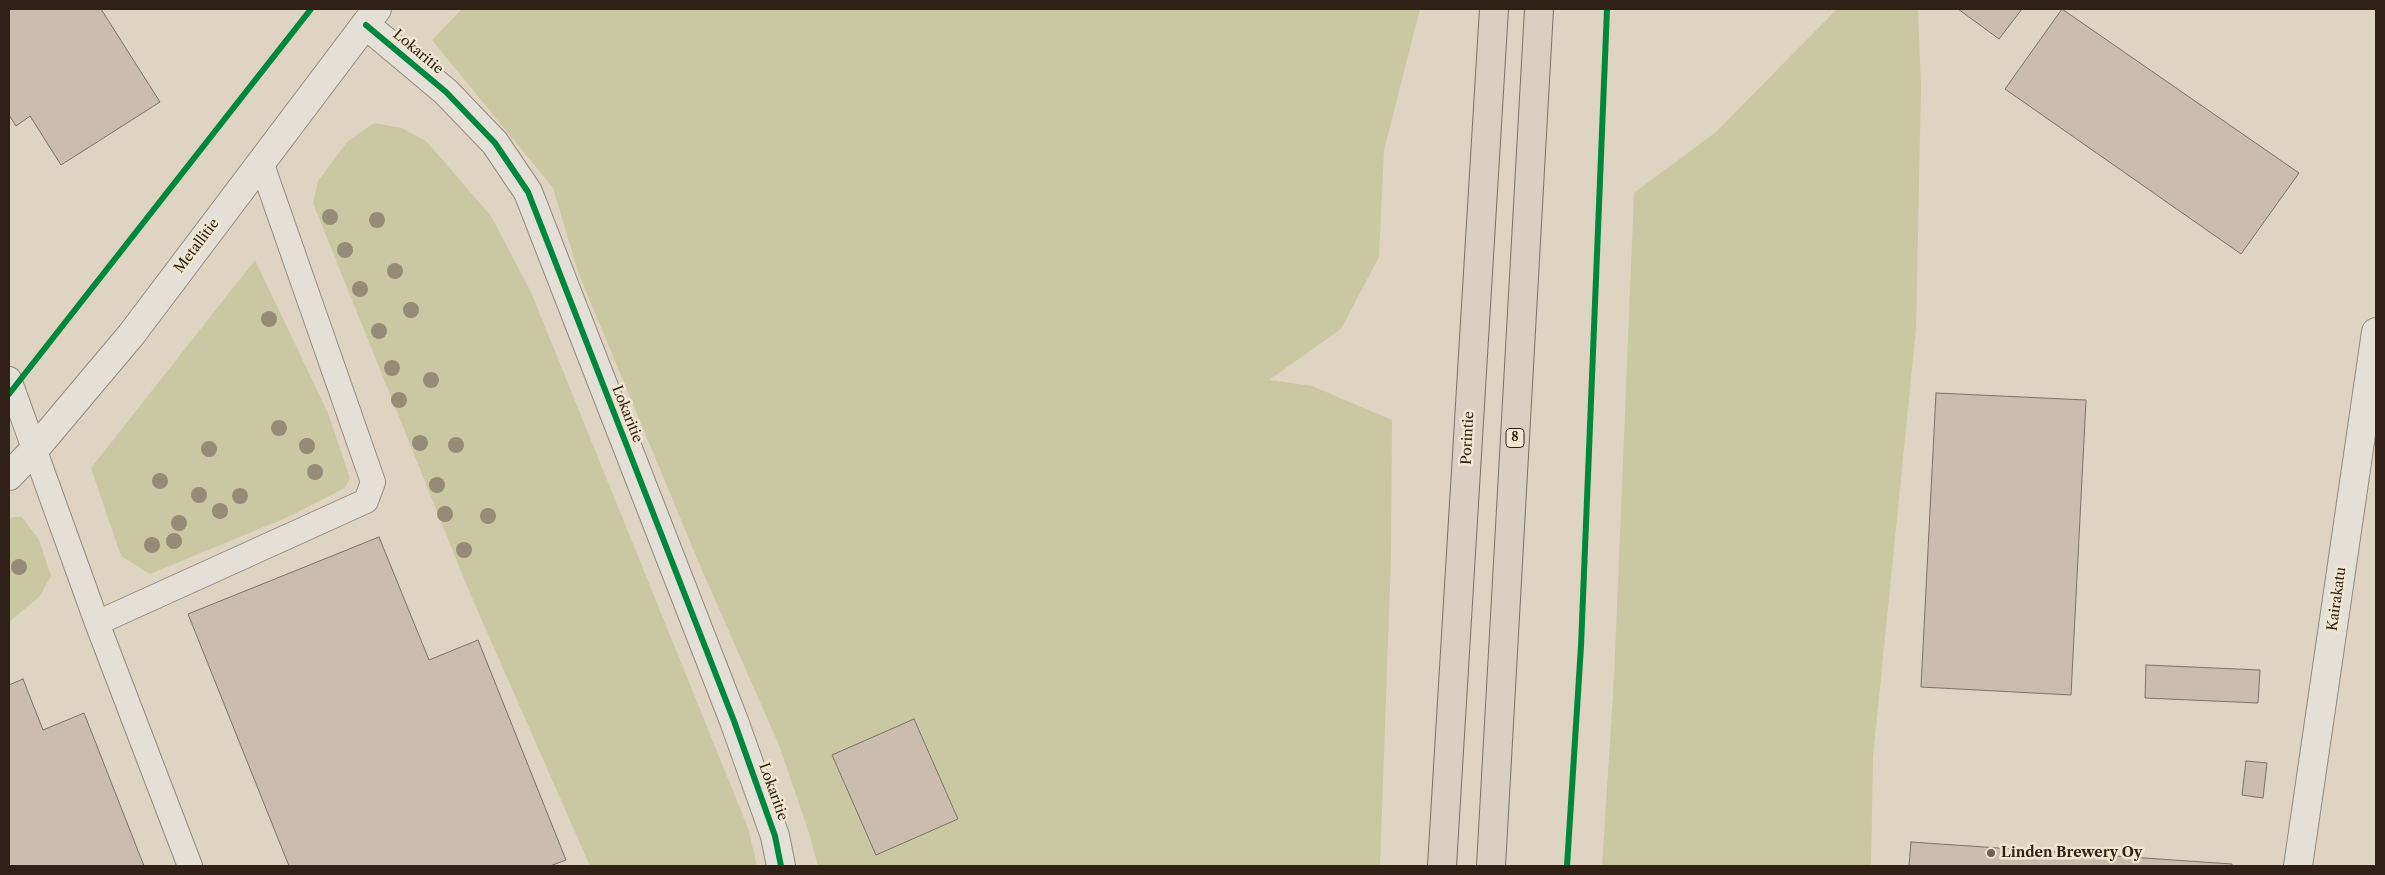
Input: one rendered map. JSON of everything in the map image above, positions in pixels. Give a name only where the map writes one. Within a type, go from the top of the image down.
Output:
[{"type":"highway","name":"Porintie","points":[[1442,866],[1494,9]]},
{"type":"highway","name":"8","points":[[1491,866],[1539,9]]},
{"type":"street","name":"Metallitie","points":[[9,476],[35,450],[130,335],[371,17]]},
{"type":"street","name":"Lokaritie","points":[[371,17],[495,143],[528,192],[734,721],[775,836],[781,866]]},
{"type":"street","name":"Kairakatu","points":[[2298,866],[2376,332]]},
{"type":"lane","points":[[97,623],[366,502],[373,482],[262,162]]},
{"type":"lane","points":[[9,379],[97,623],[190,866]]},
{"type":"shaded area","points":[[462,9],[1420,9],[1384,150],[1379,257],[1341,329],[1269,380],[1312,386],[1392,420],[1391,558],[1380,866],[818,866],[810,836],[779,745],[701,568],[578,272],[553,188],[432,40]]},
{"type":"shaded area","points":[[1837,9],[1918,9],[1921,87],[1916,329],[1873,757],[1871,866],[1602,866],[1614,679],[1634,193],[1716,132]]},
{"type":"shaded area","points":[[374,123],[402,128],[427,142],[491,216],[531,292],[748,828],[757,866],[590,866],[469,591],[313,203],[318,181],[347,142]]},
{"type":"shaded area","points":[[255,260],[328,413],[350,478],[345,488],[288,517],[150,574],[121,556],[91,468]]},
{"type":"shaded area","points":[[12,517],[22,517],[39,540],[51,576],[40,596],[9,622],[9,520]]},
{"type":"building","points":[[9,9],[101,9],[160,102],[61,165],[30,116],[16,126],[9,115]]},
{"type":"building","points":[[1958,9],[2022,9],[1999,39]]},
{"type":"building","points":[[2062,9],[2299,173],[2241,254],[2005,89]]},
{"type":"building","points":[[1936,393],[2086,400],[2071,695],[1921,687]]},
{"type":"building","points":[[379,537],[429,660],[478,640],[566,860],[550,866],[289,866],[188,614]]},
{"type":"building","points":[[2146,665],[2260,670],[2258,703],[2145,698]]},
{"type":"building","points":[[23,679],[43,730],[84,713],[144,866],[9,866],[9,685]]},
{"type":"building","points":[[914,719],[958,819],[876,855],[832,755]]},
{"type":"building","points":[[2246,761],[2267,763],[2263,798],[2242,795]]},
{"type":"building","name":"Linden Brewery Oy","points":[[1911,842],[2232,864],[2232,866],[1909,866]]},
{"type":"cycle path","points":[[9,394],[311,9]]},
{"type":"cycle path","points":[[1567,866],[1581,646],[1607,9]]},
{"type":"cycle path","points":[[366,25],[446,92],[495,143],[528,192],[734,721],[775,836],[781,866]]},
{"type":"place","name":"Linden Brewery Oy","points":[[1991,853]]}]
